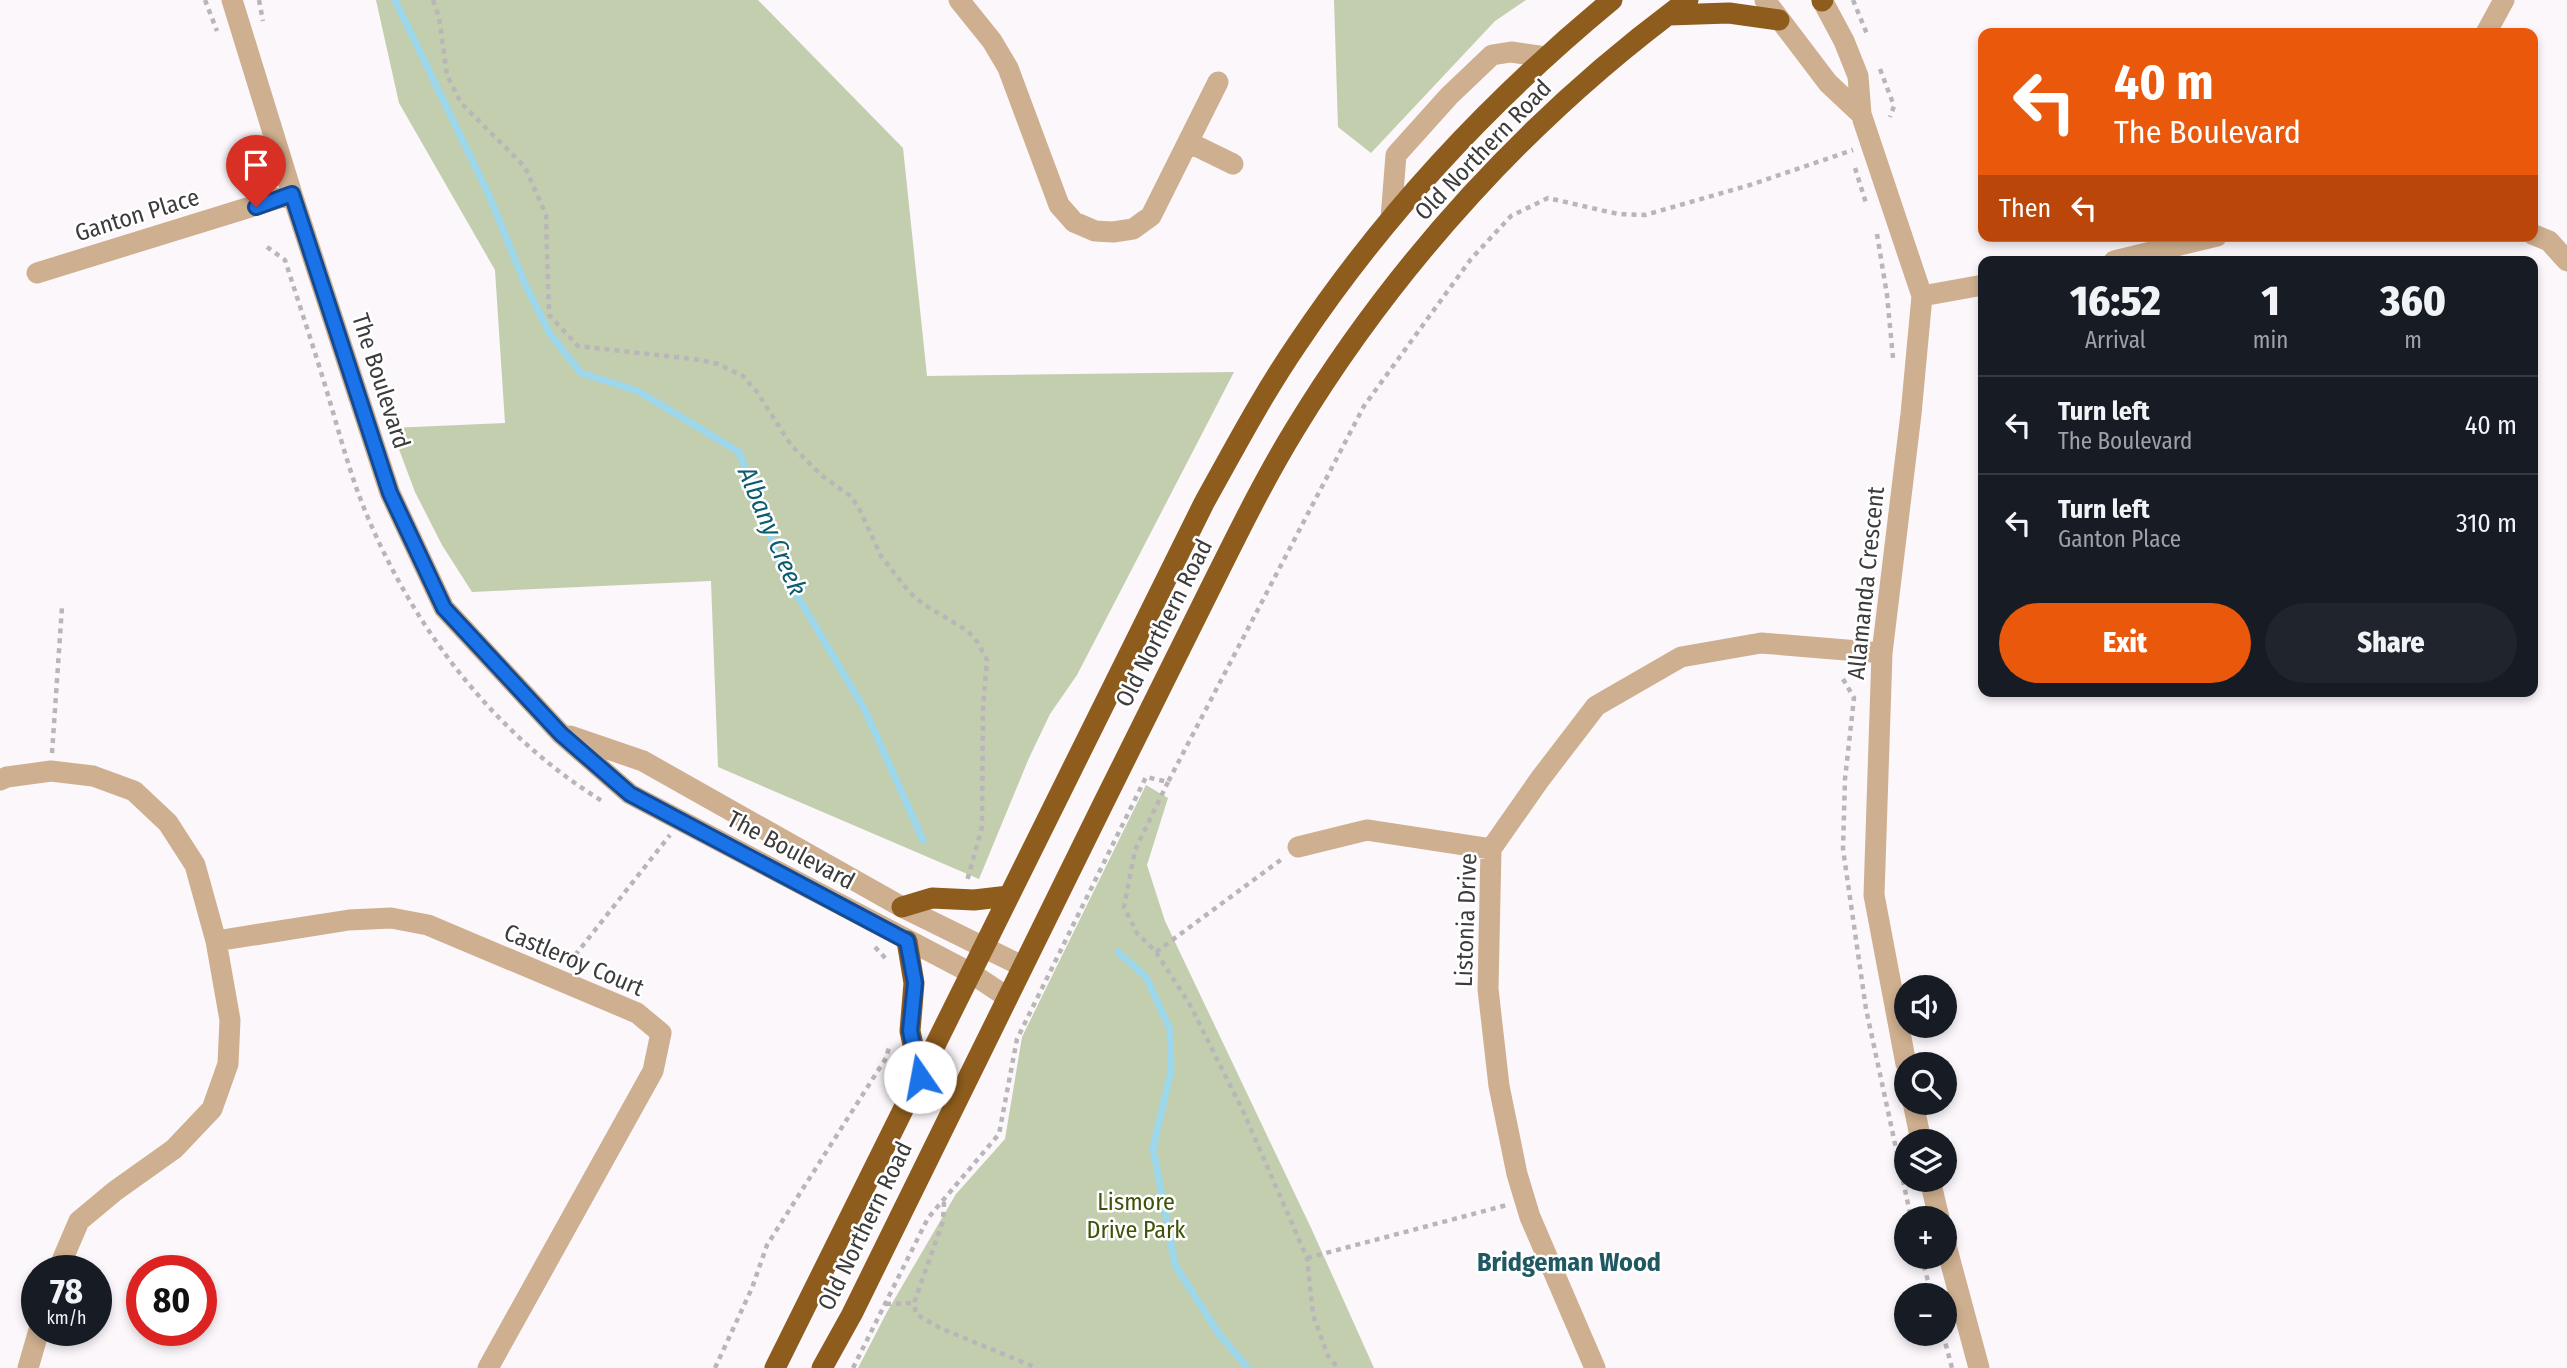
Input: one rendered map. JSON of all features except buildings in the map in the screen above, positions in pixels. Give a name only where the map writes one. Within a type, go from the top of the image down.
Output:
[{"type":"highway","name":"Old Northern Road","points":[[775,1368],[1198,514],[1297,344],[1391,218],[1447,154],[1546,57],[1612,0]]},
{"type":"highway","name":"Old Northern Road","points":[[822,1368],[852,1314],[1236,537],[1294,431],[1345,351],[1431,240],[1488,177],[1537,127],[1612,60],[1688,0]]},
{"type":"highway","points":[[1668,15],[1729,13],[1779,20]]},
{"type":"highway","points":[[902,907],[932,898],[974,900],[1009,896]]},
{"type":"highway","points":[[907,941],[915,983],[910,1031],[920,1077]]},
{"type":"street","name":"The Boulevard","points":[[232,0],[390,493],[444,608],[561,734],[630,794],[971,973],[1007,997]]},
{"type":"street","points":[[959,0],[992,41],[1008,68],[1059,205],[1074,222],[1095,231],[1133,229],[1151,216],[1218,82]]},
{"type":"street","name":"Allamanda Crescent","points":[[1765,0],[1828,83],[1861,114]]},
{"type":"street","name":"Allamanda Crescent","points":[[1822,0],[1844,41],[1858,76],[1861,114],[1922,296],[1911,414],[1882,653],[1874,895],[1904,1052]]},
{"type":"street","points":[[2489,28],[2504,0]]},
{"type":"street","points":[[1391,218],[1395,155],[1449,96],[1492,55],[1511,52],[1546,57]]},
{"type":"street","points":[[1188,142],[1233,164]]},
{"type":"street","name":"Ganton Place","points":[[37,273],[292,194]]},
{"type":"street","points":[[2538,236],[2549,241],[2567,261]]},
{"type":"street","points":[[2135,256],[2192,242]]},
{"type":"street","points":[[1922,296],[1978,286]]},
{"type":"street","name":"Listonia Drive","points":[[1595,1368],[1530,1217],[1499,1086],[1488,989],[1492,849],[1540,779],[1596,706],[1681,657],[1761,643],[1882,653]]},
{"type":"street","name":"The Boulevard","points":[[561,734],[643,761],[902,907],[1022,966]]},
{"type":"street","points":[[0,780],[51,771],[93,776],[134,791],[168,823],[195,865],[216,941],[230,1020],[228,1064],[212,1109],[174,1149],[115,1191],[79,1221],[64,1255]]},
{"type":"street","points":[[1298,847],[1367,830],[1492,849]]},
{"type":"street","name":"Castleroy Court","points":[[216,941],[349,920],[391,918],[428,925],[638,1013],[661,1033],[653,1070],[488,1368]]},
{"type":"street","points":[[1952,1269],[1979,1368]]},
{"type":"street","points":[[28,1368],[34,1346]]},
{"type":"path","points":[[205,0],[221,43]]},
{"type":"path","points":[[259,0],[263,21]]},
{"type":"path","points":[[433,0],[439,17],[447,75],[461,103],[525,167],[545,215],[549,316],[578,346],[718,363],[743,376],[757,392],[791,445],[858,506],[881,556],[910,593],[968,631],[978,643],[987,660],[983,708],[982,827],[966,885]]},
{"type":"path","points":[[246,179],[253,157],[249,132]]},
{"type":"path","points":[[1338,1368],[1328,1356],[1313,1315],[1307,1258],[1242,1111],[1189,1004],[1156,952],[1137,933],[1124,907],[1135,850],[1364,406],[1471,260],[1511,216],[1548,198],[1618,214],[1645,215],[1750,185],[1853,150],[1856,174],[1868,210]]},
{"type":"path","points":[[1873,222],[1887,295],[1892,365]]},
{"type":"path","points":[[267,247],[285,260],[349,468],[366,514],[398,581],[433,636],[481,699],[528,747],[573,783],[608,804]]},
{"type":"path","points":[[51,771],[62,607]]},
{"type":"path","points":[[853,1368],[928,1218],[999,1134],[1017,1039],[1146,777],[1168,782]]},
{"type":"path","points":[[555,980],[680,821]]},
{"type":"path","points":[[666,839],[675,844]]},
{"type":"path","points":[[1156,952],[1298,847]]},
{"type":"path","points":[[869,942],[890,963]]},
{"type":"path","points":[[715,1368],[752,1288],[767,1245],[886,1058],[892,1037]]},
{"type":"path","points":[[1307,1258],[1525,1200]]},
{"type":"path","points":[[944,1201],[943,1220],[914,1303],[916,1314],[940,1328],[1037,1368]]},
{"type":"path","points":[[886,1304],[914,1303]]},
{"type":"path","points":[[1946,1346],[1952,1368]]},
{"type":"green space","points":[[376,0],[758,0],[903,148],[927,376],[1234,372],[1077,675],[1050,714],[979,879],[718,767],[711,581],[472,592],[442,545],[415,492],[391,428],[505,423],[495,270],[399,103]]},
{"type":"green space","points":[[1334,0],[1526,0],[1495,21],[1371,153],[1338,127]]},
{"type":"green space","name":"Lismore Drive Park","points":[[1146,785],[1168,798],[1147,865],[1165,921],[1312,1230],[1374,1368],[858,1368],[887,1312],[956,1194],[1005,1139],[1022,1037]]},
{"type":"waterway","name":"Albany Creek","points":[[395,0],[488,193],[526,286],[550,334],[581,373],[638,391],[739,452],[785,575],[865,710],[923,840]]},
{"type":"waterway","name":"Albany Creek","points":[[1118,952],[1146,977],[1170,1029],[1171,1071],[1153,1148],[1175,1265],[1219,1334],[1248,1368]]},
{"type":"district","name":"Bridgeman Wood","points":[[1569,1262]]},
{"type":"route","points":[[256,207],[292,194],[390,493],[444,608],[561,734],[630,794],[907,941],[915,983],[910,1031],[920,1077]]}]
